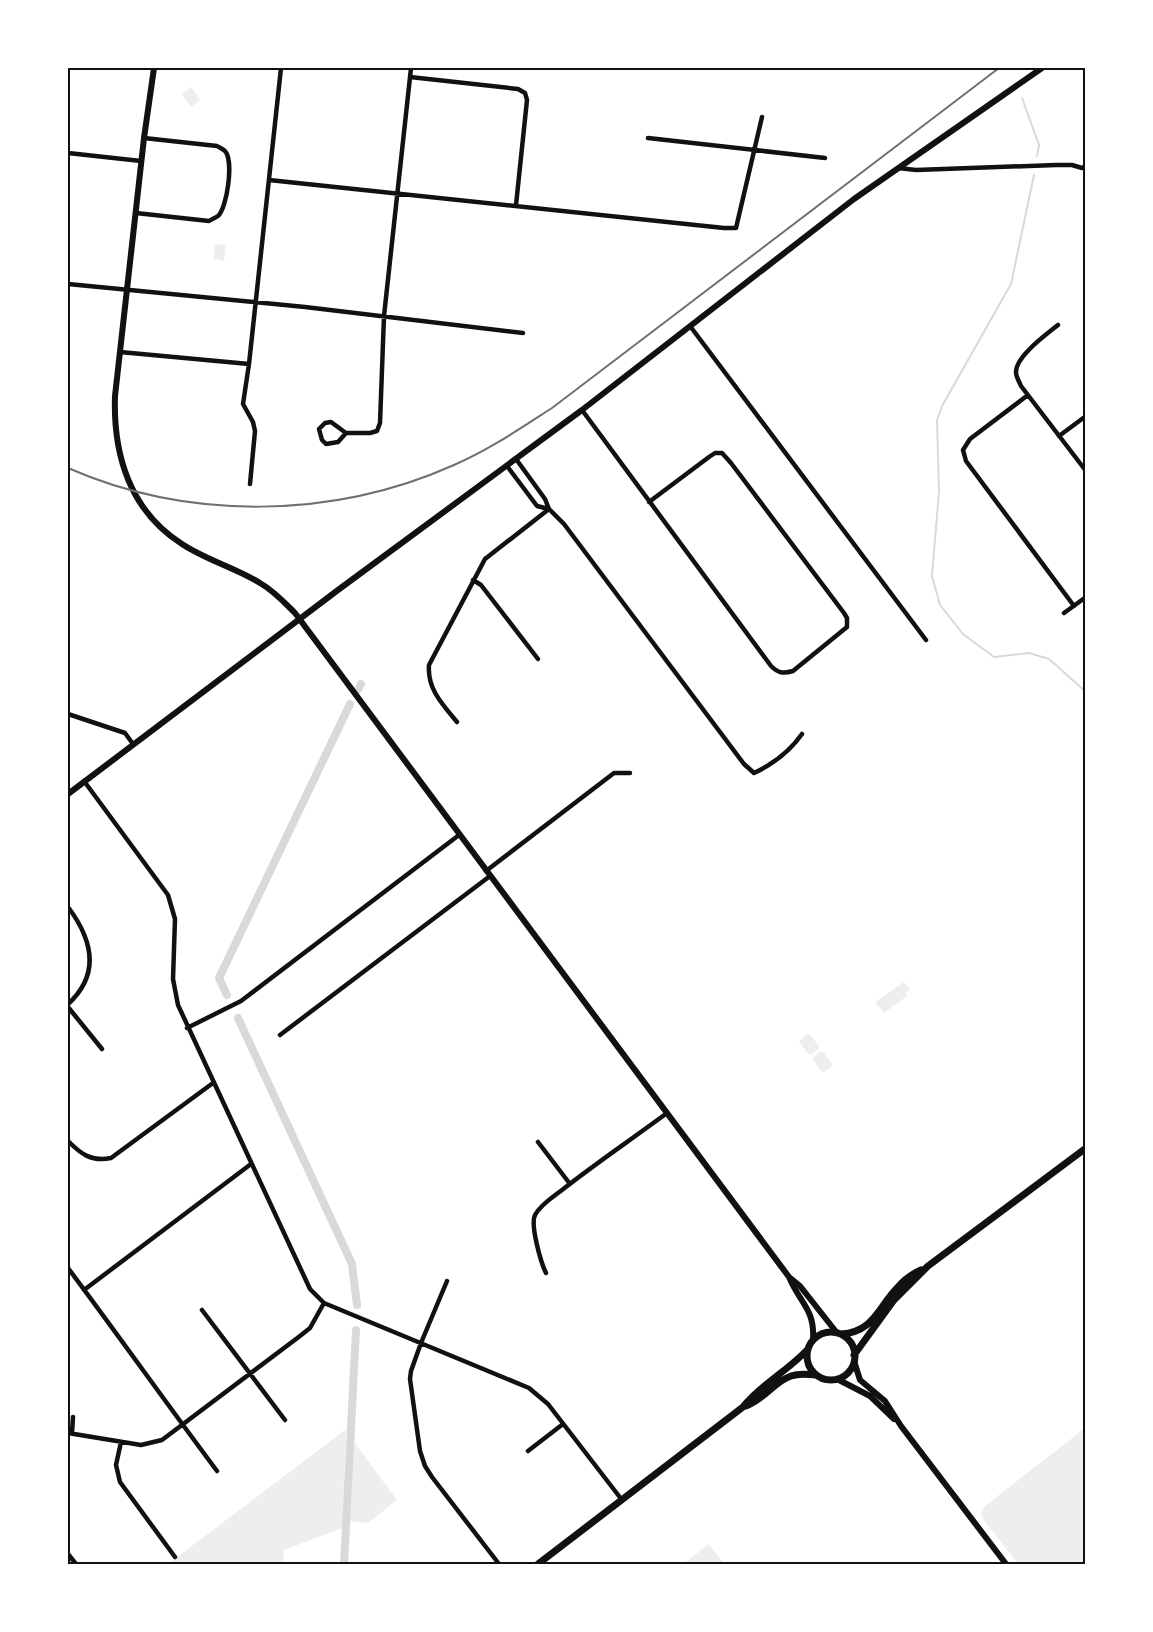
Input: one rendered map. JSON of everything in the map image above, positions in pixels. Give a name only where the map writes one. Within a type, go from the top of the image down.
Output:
[{"type":"main road","points":[[538,1564],[743,1407],[752,1396],[794,1363],[808,1349],[813,1339],[824,1333],[854,1333],[864,1328],[897,1287],[1086,1148]]},
{"type":"main road","points":[[743,1407],[756,1402],[789,1377],[798,1374],[816,1375],[830,1380],[837,1379],[848,1372],[854,1358],[894,1300],[928,1266]]},
{"type":"main road","points":[[839,1334],[851,1343],[854,1358]]},
{"type":"main road","points":[[808,1349],[808,1363],[816,1375]]},
{"type":"street","points":[[154,68],[141,161],[115,396],[115,431],[121,462],[128,478],[144,507],[161,528],[182,544],[261,584],[280,598],[299,619],[789,1277],[800,1286],[839,1334]]},
{"type":"street","points":[[250,484],[255,431],[253,422],[243,404],[281,68]]},
{"type":"street","points":[[346,433],[338,442],[326,444],[322,440],[320,429],[326,423],[331,422],[346,433],[370,433],[377,431],[380,423],[384,316],[411,68]]},
{"type":"street","points":[[68,794],[299,619],[582,410],[898,168],[1042,68]]},
{"type":"street","points":[[410,77],[518,89],[525,93],[527,100],[516,205]]},
{"type":"street","points":[[269,180],[736,228],[762,117]]},
{"type":"street","points":[[136,213],[209,221],[218,216],[222,209],[230,171],[229,158],[217,146],[144,138]]},
{"type":"street","points":[[648,138],[825,158]]},
{"type":"street","points":[[68,153],[141,161]]},
{"type":"street","points":[[898,168],[916,170],[1072,165],[1084,169]]},
{"type":"street","points":[[68,284],[256,302],[523,333]]},
{"type":"street","points":[[1059,325],[1023,356],[1017,365],[1015,374],[1028,395],[1086,471]]},
{"type":"street","points":[[690,326],[926,640]]},
{"type":"street","points":[[120,352],[249,364]]},
{"type":"street","points":[[1028,395],[970,439],[963,450],[966,461],[1074,606]]},
{"type":"street","points":[[582,410],[649,502],[777,671],[784,674],[793,671],[844,632],[848,622],[847,618],[722,453],[715,453],[708,457],[649,502]]},
{"type":"street","points":[[1059,436],[1086,416]]},
{"type":"street","points":[[516,459],[545,499],[549,509],[564,524],[744,764],[754,773],[766,768],[793,746],[802,734]]},
{"type":"street","points":[[507,466],[537,506],[549,509]]},
{"type":"street","points":[[457,722],[431,686],[428,675],[429,665],[485,559],[549,509]]},
{"type":"street","points":[[473,580],[481,585],[538,659]]},
{"type":"street","points":[[1064,613],[1086,597]]},
{"type":"street","points":[[68,714],[125,733],[133,744]]},
{"type":"street","points":[[280,1035],[614,773],[630,773]]},
{"type":"street","points":[[84,782],[168,895],[175,919],[174,991],[213,1083],[310,1288],[324,1303],[528,1388],[548,1404],[622,1500]]},
{"type":"street","points":[[188,1028],[241,1001],[459,835]]},
{"type":"street","points":[[68,907],[85,934],[89,948],[86,976],[79,991],[68,1005],[102,1049]]},
{"type":"street","points":[[68,1140],[86,1157],[96,1160],[111,1158],[213,1083]]},
{"type":"street","points":[[546,1273],[542,1265],[533,1223],[534,1216],[570,1184],[667,1113]]},
{"type":"street","points":[[538,1142],[570,1184]]},
{"type":"street","points":[[84,1290],[251,1164]]},
{"type":"street","points":[[68,1268],[217,1471]]},
{"type":"street","points":[[789,1277],[794,1291],[810,1313],[813,1321],[813,1339]]},
{"type":"street","points":[[447,1281],[421,1343],[410,1379],[420,1451],[425,1466],[499,1564]]},
{"type":"street","points":[[73,1417],[70,1433],[141,1445],[162,1440],[310,1328],[324,1303]]},
{"type":"street","points":[[202,1310],[285,1420]]},
{"type":"street","points":[[854,1358],[860,1380],[885,1401],[901,1426],[1006,1564]]},
{"type":"street","points":[[837,1379],[870,1396],[901,1426]]},
{"type":"street","points":[[528,1451],[563,1424]]},
{"type":"street","points":[[121,1442],[116,1465],[120,1482],[175,1557]]},
{"type":"street","points":[[68,1554],[76,1564]]},
{"type":"shaded area","points":[[191,87],[200,100],[191,107],[182,94]]},
{"type":"shaded area","points":[[215,244],[226,245],[224,261],[213,259]]},
{"type":"shaded area","points":[[904,982],[910,989],[905,993],[907,996],[884,1013],[875,1002]]},
{"type":"shaded area","points":[[806,1034],[810,1035],[819,1046],[818,1050],[811,1055],[799,1042]]},
{"type":"shaded area","points":[[820,1051],[832,1064],[824,1072],[812,1059]]},
{"type":"shaded area","points":[[1085,1428],[1085,1564],[1018,1564],[983,1519],[981,1512],[985,1506]]},
{"type":"shaded area","points":[[345,1430],[342,1528],[284,1550],[283,1564],[168,1564]]},
{"type":"shaded area","points":[[354,1442],[397,1500],[368,1523],[350,1521]]},
{"type":"shaded area","points":[[709,1544],[724,1564],[683,1564]]},
{"type":"waterway","points":[[1022,98],[1039,145],[1037,156]]},
{"type":"waterway","points":[[1034,175],[1011,284],[942,406],[937,420],[939,491],[932,576],[940,605],[963,634],[994,657],[1029,653],[1049,659],[1086,692]]},
{"type":"waterway","points":[[358,690],[361,684]]},
{"type":"waterway","points":[[227,995],[219,978],[350,704]]},
{"type":"waterway","points":[[238,1018],[352,1264],[357,1305]]},
{"type":"waterway","points":[[344,1564],[356,1330]]},
{"type":"railway","points":[[68,468],[114,485],[162,497],[211,505],[261,507],[311,504],[360,496],[408,483],[454,465],[492,446],[552,408],[999,68]]}]
